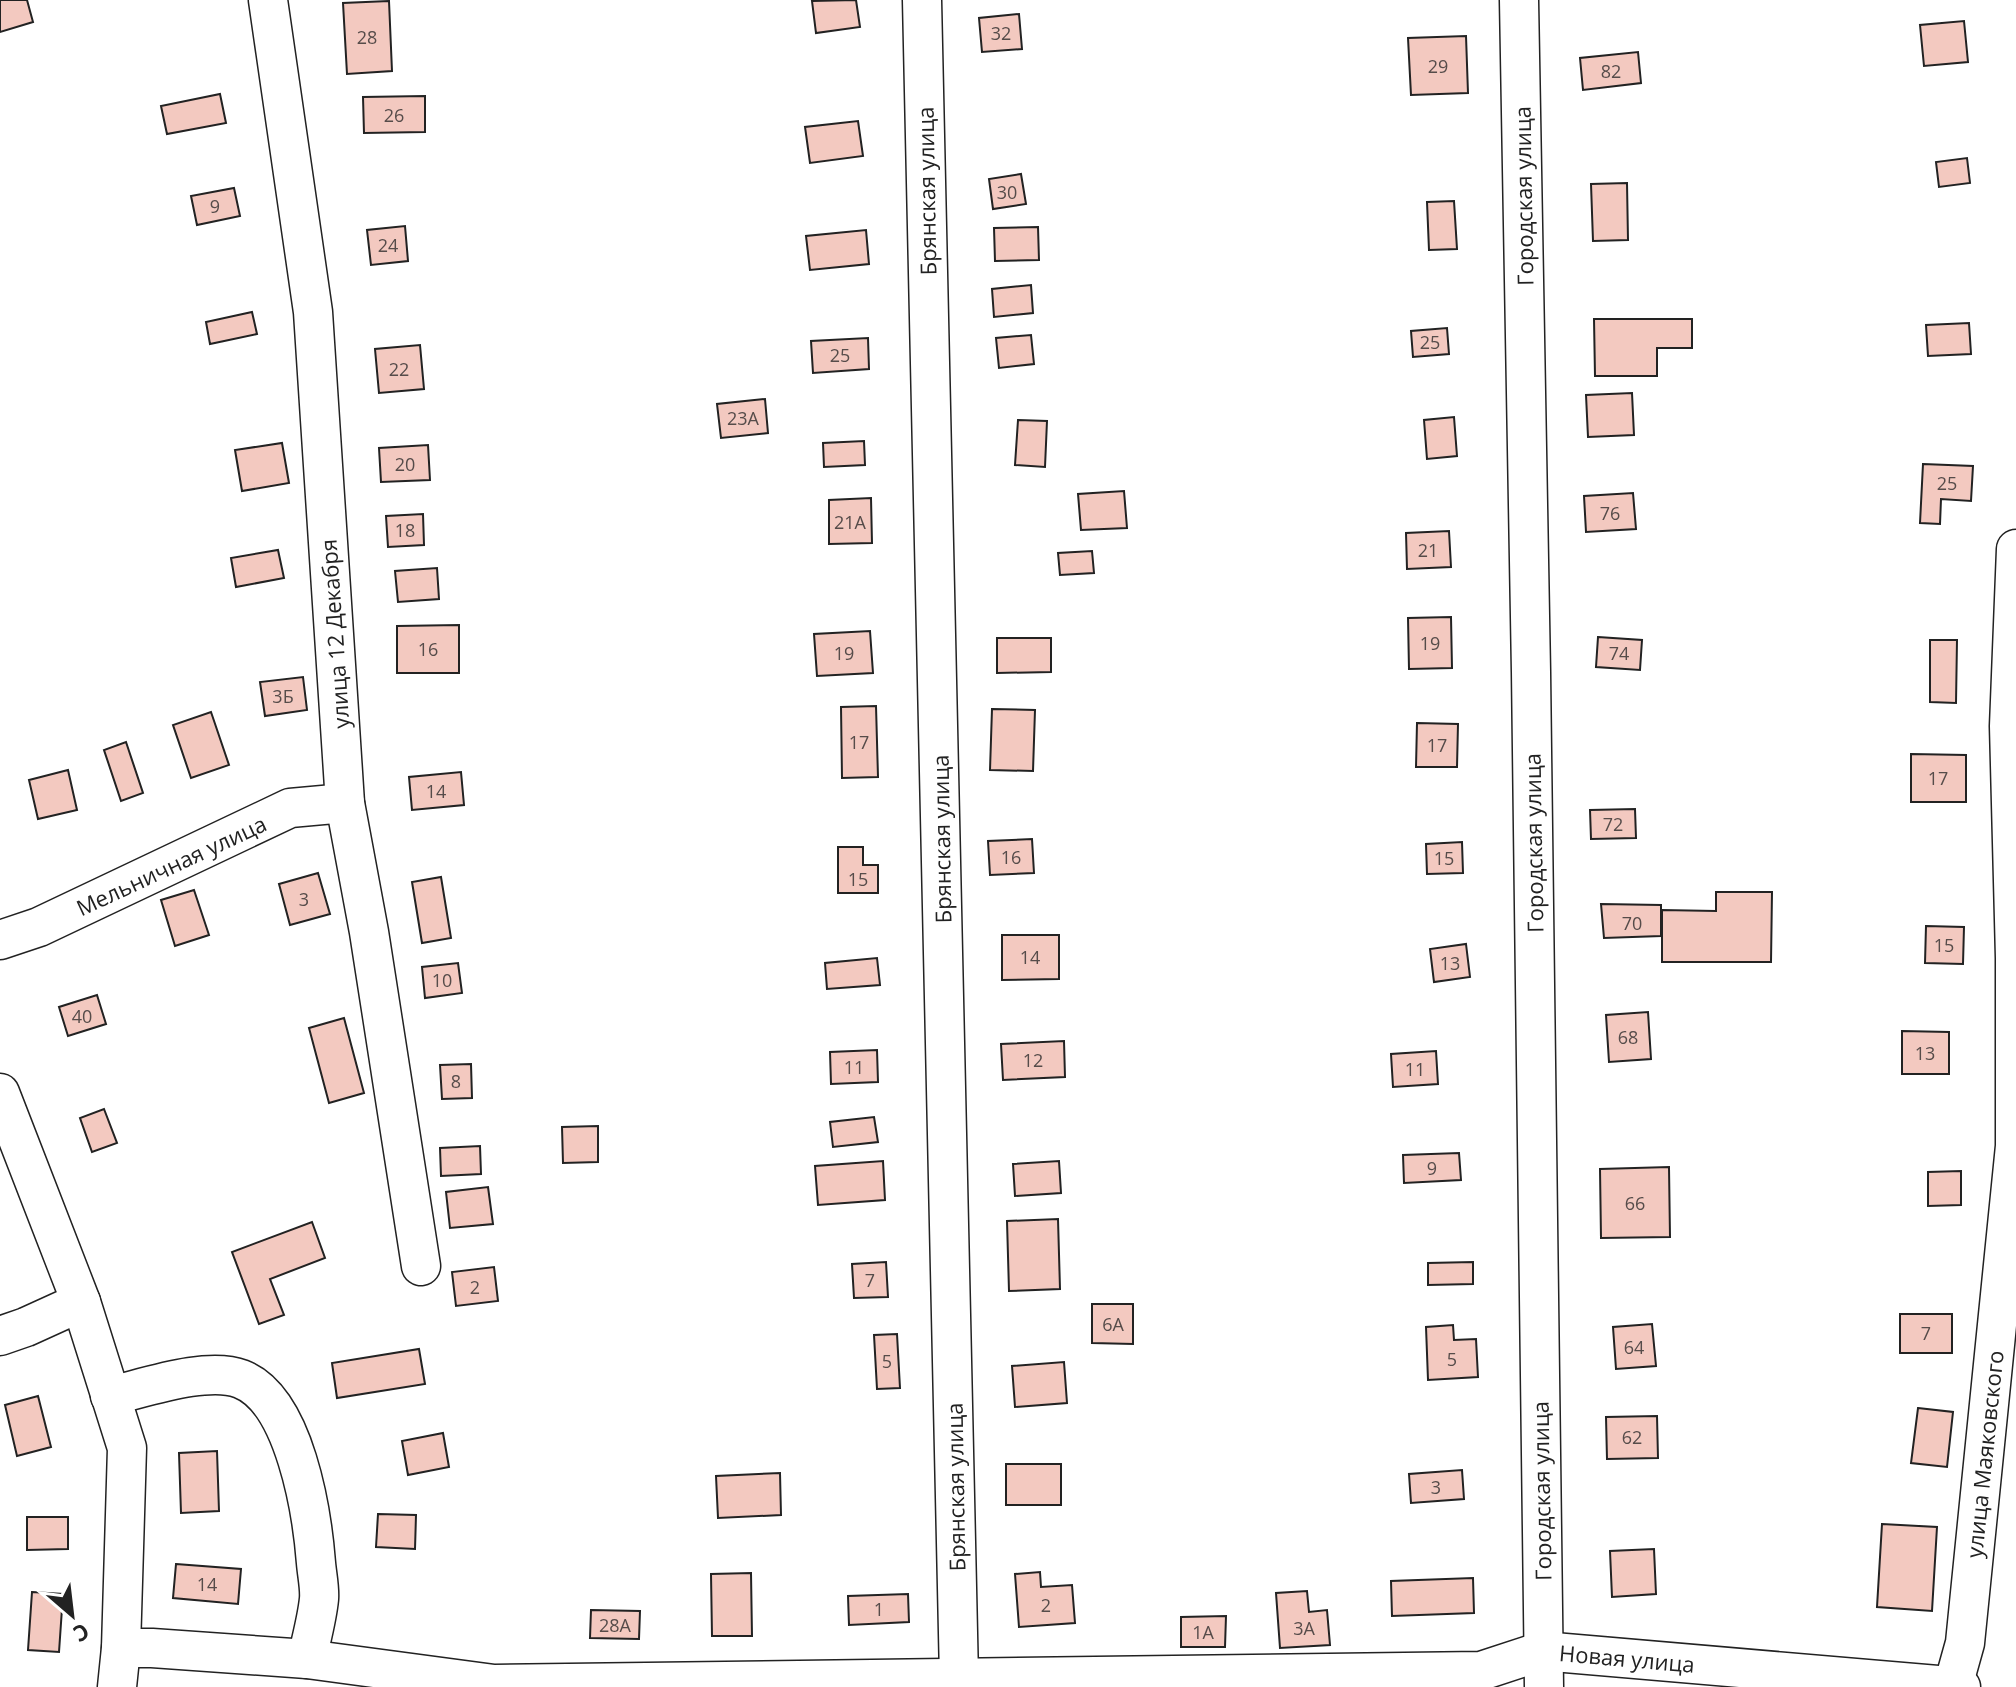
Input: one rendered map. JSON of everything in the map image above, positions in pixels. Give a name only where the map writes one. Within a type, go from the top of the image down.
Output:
[{"type":"street","name":"улица 12 Декабря","points":[[268,0],[313,312],[345,803],[369,932],[421,1266]]},
{"type":"street","name":"Брянская улица","points":[[922,0],[959,1678]]},
{"type":"street","name":"Городская улица","points":[[1519,0],[1531,641],[1543,1669]]},
{"type":"street","name":"улица Маяковского","points":[[1953,1686],[1965,1643],[2015,1146],[2015,943],[2009,726],[2016,549]]},
{"type":"street","name":"Мельничная улица","points":[[0,940],[39,927],[290,808],[345,803]]},
{"type":"street","points":[[0,1093],[81,1302],[127,1448],[117,1687]]},
{"type":"street","points":[[0,1336],[81,1302]]},
{"type":"street","points":[[110,1396],[180,1378],[218,1375],[239,1378],[258,1388],[279,1416],[296,1450],[314,1526],[319,1598],[307,1659]]},
{"type":"street","points":[[121,1648],[307,1659],[494,1684],[959,1678]]},
{"type":"street","name":"Новая улица","points":[[959,1678],[1543,1669],[1961,1687]]},
{"type":"building","points":[[0,0],[27,0],[33,22],[0,32]]},
{"type":"building","points":[[856,0],[860,27],[816,33],[812,1]]},
{"type":"building","points":[[389,1],[392,71],[347,74],[343,3]]},
{"type":"building","points":[[1019,14],[1022,49],[982,52],[979,18]]},
{"type":"building","points":[[1964,21],[1968,62],[1924,66],[1920,25]]},
{"type":"building","points":[[1466,36],[1468,93],[1411,95],[1408,38]]},
{"type":"building","points":[[1638,52],[1641,83],[1583,90],[1580,58]]},
{"type":"building","points":[[220,94],[226,123],[167,134],[161,106]]},
{"type":"building","points":[[425,96],[425,132],[364,133],[363,97]]},
{"type":"building","points":[[858,121],[863,156],[810,163],[805,127]]},
{"type":"building","points":[[1967,158],[1970,183],[1939,187],[1936,162]]},
{"type":"building","points":[[1021,174],[1026,204],[993,209],[989,179]]},
{"type":"building","points":[[1627,183],[1628,240],[1593,241],[1591,184]]},
{"type":"building","points":[[234,188],[240,216],[197,225],[191,196]]},
{"type":"building","points":[[1454,201],[1457,249],[1429,250],[1427,202]]},
{"type":"building","points":[[405,226],[408,261],[371,265],[367,230]]},
{"type":"building","points":[[1038,227],[1039,260],[995,261],[994,228]]},
{"type":"building","points":[[866,230],[869,264],[810,270],[806,236]]},
{"type":"building","points":[[1031,285],[1033,313],[994,317],[992,289]]},
{"type":"building","points":[[252,312],[257,334],[210,344],[206,322]]},
{"type":"building","points":[[1594,319],[1692,319],[1692,348],[1657,348],[1657,376],[1595,376]]},
{"type":"building","points":[[1969,323],[1971,354],[1928,356],[1926,325]]},
{"type":"building","points":[[1447,328],[1449,354],[1413,357],[1411,331]]},
{"type":"building","points":[[1031,335],[1034,364],[999,368],[996,338]]},
{"type":"building","points":[[868,338],[869,369],[813,373],[811,341]]},
{"type":"building","points":[[420,345],[424,389],[379,393],[375,349]]},
{"type":"building","points":[[1632,393],[1634,435],[1588,437],[1586,395]]},
{"type":"building","points":[[765,399],[768,433],[721,438],[717,404]]},
{"type":"building","points":[[1454,417],[1457,456],[1427,459],[1424,420]]},
{"type":"building","points":[[1018,420],[1047,421],[1045,467],[1015,465]]},
{"type":"building","points":[[864,441],[865,465],[824,467],[823,443]]},
{"type":"building","points":[[282,443],[289,483],[242,491],[235,450]]},
{"type":"building","points":[[428,445],[430,480],[381,482],[379,448]]},
{"type":"building","points":[[1923,464],[1973,466],[1971,501],[1941,499],[1940,524],[1920,523]]},
{"type":"building","points":[[1124,491],[1127,528],[1081,530],[1078,494]]},
{"type":"building","points":[[1633,493],[1636,529],[1586,532],[1584,496]]},
{"type":"building","points":[[871,498],[872,543],[829,544],[829,500]]},
{"type":"building","points":[[423,514],[424,545],[388,547],[386,516]]},
{"type":"building","points":[[1449,531],[1451,567],[1407,569],[1406,533]]},
{"type":"building","points":[[278,550],[284,578],[236,587],[231,558]]},
{"type":"building","points":[[1092,551],[1094,573],[1060,575],[1058,553]]},
{"type":"building","points":[[437,568],[439,599],[398,602],[395,571]]},
{"type":"building","points":[[1451,617],[1452,668],[1409,669],[1408,618]]},
{"type":"building","points":[[459,625],[459,673],[397,673],[397,626]]},
{"type":"building","points":[[870,631],[873,673],[817,676],[814,634]]},
{"type":"building","points":[[1598,637],[1642,640],[1640,670],[1596,667]]},
{"type":"building","points":[[997,638],[1051,638],[1051,672],[997,673]]},
{"type":"building","points":[[1930,640],[1957,640],[1956,703],[1930,702]]},
{"type":"building","points":[[303,677],[307,710],[265,716],[260,682]]},
{"type":"building","points":[[876,706],[878,777],[842,778],[841,707]]},
{"type":"building","points":[[992,709],[1035,710],[1033,771],[990,770]]},
{"type":"building","points":[[211,712],[229,765],[191,778],[173,725]]},
{"type":"building","points":[[1417,723],[1458,724],[1457,767],[1416,767]]},
{"type":"building","points":[[126,742],[143,793],[121,801],[104,750]]},
{"type":"building","points":[[1911,754],[1966,755],[1966,802],[1911,802]]},
{"type":"building","points":[[68,770],[77,810],[38,819],[29,780]]},
{"type":"building","points":[[461,772],[464,805],[412,810],[409,777]]},
{"type":"building","points":[[1635,809],[1636,838],[1591,839],[1590,810]]},
{"type":"building","points":[[1032,839],[1034,873],[990,875],[988,841]]},
{"type":"building","points":[[1462,842],[1463,873],[1427,874],[1426,844]]},
{"type":"building","points":[[838,847],[863,847],[863,865],[878,865],[878,893],[838,893]]},
{"type":"building","points":[[318,873],[330,914],[290,925],[279,884]]},
{"type":"building","points":[[441,877],[451,938],[422,943],[412,882]]},
{"type":"building","points":[[194,890],[209,935],[175,946],[161,900]]},
{"type":"building","points":[[1716,892],[1772,892],[1771,962],[1662,962],[1662,910],[1716,911]]},
{"type":"building","points":[[1601,904],[1661,905],[1661,936],[1604,938]]},
{"type":"building","points":[[1926,926],[1964,927],[1963,964],[1925,963]]},
{"type":"building","points":[[1002,935],[1059,935],[1059,979],[1002,980]]},
{"type":"building","points":[[1466,944],[1470,977],[1434,982],[1430,949]]},
{"type":"building","points":[[877,958],[880,985],[827,989],[825,963]]},
{"type":"building","points":[[458,963],[462,993],[425,998],[422,967]]},
{"type":"building","points":[[97,995],[106,1024],[68,1036],[59,1007]]},
{"type":"building","points":[[1648,1012],[1651,1059],[1609,1062],[1606,1015]]},
{"type":"building","points":[[344,1018],[364,1093],[329,1103],[309,1028]]},
{"type":"building","points":[[1902,1031],[1949,1032],[1949,1074],[1902,1074]]},
{"type":"building","points":[[1064,1041],[1065,1077],[1003,1080],[1001,1044]]},
{"type":"building","points":[[877,1050],[878,1082],[831,1084],[830,1052]]},
{"type":"building","points":[[1436,1051],[1438,1084],[1393,1087],[1391,1054]]},
{"type":"building","points":[[471,1064],[472,1098],[442,1099],[440,1065]]},
{"type":"building","points":[[104,1109],[117,1143],[92,1152],[80,1118]]},
{"type":"building","points":[[874,1117],[878,1142],[833,1147],[830,1122]]},
{"type":"building","points":[[598,1126],[598,1162],[563,1163],[562,1127]]},
{"type":"building","points":[[480,1146],[481,1174],[441,1176],[440,1148]]},
{"type":"building","points":[[1459,1153],[1461,1180],[1404,1183],[1403,1155]]},
{"type":"building","points":[[883,1161],[885,1200],[818,1205],[815,1166]]},
{"type":"building","points":[[1059,1161],[1061,1193],[1015,1196],[1013,1164]]},
{"type":"building","points":[[1669,1167],[1670,1237],[1601,1238],[1600,1169]]},
{"type":"building","points":[[1961,1171],[1961,1205],[1928,1206],[1928,1172]]},
{"type":"building","points":[[488,1187],[493,1224],[450,1228],[446,1192]]},
{"type":"building","points":[[1058,1219],[1060,1289],[1009,1291],[1007,1221]]},
{"type":"building","points":[[312,1222],[325,1258],[270,1279],[284,1315],[259,1324],[232,1252]]},
{"type":"building","points":[[886,1262],[888,1297],[854,1298],[852,1264]]},
{"type":"building","points":[[1473,1262],[1473,1284],[1428,1285],[1428,1263]]},
{"type":"building","points":[[494,1267],[498,1301],[456,1306],[452,1272]]},
{"type":"building","points":[[1092,1304],[1133,1304],[1133,1344],[1092,1343]]},
{"type":"building","points":[[1900,1314],[1952,1314],[1952,1353],[1900,1353]]},
{"type":"building","points":[[1652,1324],[1656,1366],[1616,1369],[1613,1327]]},
{"type":"building","points":[[1453,1325],[1454,1340],[1476,1339],[1478,1377],[1428,1380],[1426,1327]]},
{"type":"building","points":[[897,1334],[900,1388],[877,1389],[874,1335]]},
{"type":"building","points":[[419,1349],[425,1384],[337,1398],[332,1363]]},
{"type":"building","points":[[1064,1362],[1067,1403],[1015,1407],[1012,1366]]},
{"type":"building","points":[[38,1396],[51,1447],[17,1456],[5,1405]]},
{"type":"building","points":[[1918,1408],[1953,1412],[1947,1467],[1911,1463]]},
{"type":"building","points":[[1657,1416],[1658,1458],[1607,1459],[1606,1417]]},
{"type":"building","points":[[443,1433],[449,1467],[408,1475],[402,1441]]},
{"type":"building","points":[[217,1451],[219,1511],[181,1513],[179,1453]]},
{"type":"building","points":[[1006,1464],[1061,1464],[1061,1505],[1006,1505]]},
{"type":"building","points":[[1462,1470],[1464,1499],[1411,1503],[1409,1474]]},
{"type":"building","points":[[780,1473],[781,1515],[718,1518],[716,1476]]},
{"type":"building","points":[[378,1514],[416,1515],[415,1549],[376,1547]]},
{"type":"building","points":[[27,1517],[68,1517],[68,1549],[27,1550]]},
{"type":"building","points":[[1882,1524],[1937,1527],[1932,1611],[1877,1607]]},
{"type":"building","points":[[1654,1549],[1656,1594],[1612,1597],[1610,1551]]},
{"type":"building","points":[[176,1564],[241,1569],[238,1604],[173,1598]]},
{"type":"building","points":[[1040,1572],[1041,1587],[1072,1585],[1075,1623],[1019,1627],[1015,1574]]},
{"type":"building","points":[[751,1573],[752,1636],[712,1636],[711,1574]]},
{"type":"building","points":[[1473,1578],[1474,1613],[1392,1616],[1391,1581]]},
{"type":"building","points":[[1307,1591],[1309,1612],[1327,1610],[1330,1645],[1280,1648],[1276,1593]]},
{"type":"building","points":[[32,1592],[63,1594],[59,1652],[28,1650]]},
{"type":"building","points":[[908,1594],[909,1622],[849,1625],[848,1596]]},
{"type":"building","points":[[591,1610],[640,1611],[639,1639],[590,1638]]},
{"type":"building","points":[[1226,1616],[1225,1647],[1181,1647],[1181,1617]]}]
